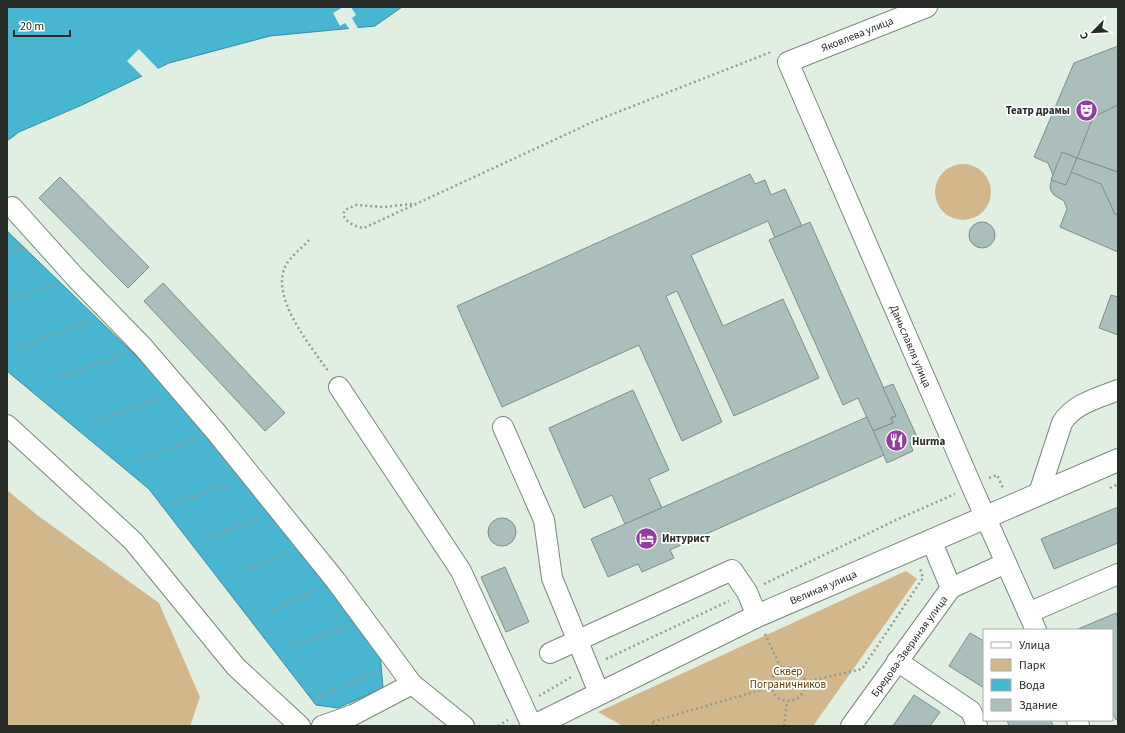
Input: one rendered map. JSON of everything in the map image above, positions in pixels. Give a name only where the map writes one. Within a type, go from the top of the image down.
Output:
[{"type":"main road","name":"Великая улица","points":[[530,720],[599,693],[760,623],[931,540],[1039,492],[1118,460]]},
{"type":"street","name":"Яковлева улица","points":[[781,56],[927,7]]},
{"type":"street","name":"Даньславля улица","points":[[781,56],[1032,621]]},
{"type":"street","points":[[12,207],[75,277],[143,347],[216,432],[336,581],[412,684],[464,726]]},
{"type":"street","points":[[339,387],[461,571],[530,720]]},
{"type":"street","points":[[1039,492],[1062,423],[1066,416],[1087,402],[1118,390]]},
{"type":"street","points":[[7,426],[133,540],[236,667],[300,726]]},
{"type":"street","points":[[503,426],[544,520],[552,578],[599,693]]},
{"type":"street","name":"Бредова-Звериная улица","points":[[851,726],[896,661],[951,588],[931,540]]},
{"type":"street","points":[[951,588],[1006,563]]},
{"type":"street","points":[[550,653],[732,570],[747,592],[760,623]]},
{"type":"street","points":[[1032,621],[1118,576]]},
{"type":"street","points":[[896,661],[971,711],[977,726]]},
{"type":"street","points":[[322,726],[352,715],[412,684]]},
{"type":"path","points":[[412,204],[384,206],[356,205],[345,210],[344,214],[349,222],[358,228],[364,228],[412,204],[594,121],[781,56]]},
{"type":"path","points":[[309,240],[287,264],[283,273],[284,300],[290,314],[339,387]]},
{"type":"path","points":[[7,300],[75,277]]},
{"type":"path","points":[[18,348],[112,314]]},
{"type":"path","points":[[55,380],[143,347]]},
{"type":"path","points":[[92,422],[181,391]]},
{"type":"path","points":[[135,461],[216,432]]},
{"type":"path","points":[[172,504],[253,477]]},
{"type":"path","points":[[498,726],[530,720],[538,696],[588,668],[898,519],[972,487]]},
{"type":"path","points":[[205,539],[280,510]]},
{"type":"path","points":[[245,571],[306,544]]},
{"type":"path","points":[[805,682],[862,669],[923,578],[920,567]]},
{"type":"path","points":[[272,611],[336,581]]},
{"type":"path","points":[[293,646],[365,620]]},
{"type":"path","points":[[760,623],[781,668]]},
{"type":"path","points":[[320,696],[396,663]]},
{"type":"path","points":[[781,668],[792,668],[797,670],[805,682],[804,690],[801,695],[792,701],[787,702],[776,697],[771,687],[773,676],[781,668]]},
{"type":"path","points":[[658,726],[651,722],[771,687]]},
{"type":"path","points":[[784,726],[787,702]]},
{"type":"green space","points":[[963,164],[974,166],[983,172],[989,181],[991,192],[989,203],[983,212],[974,218],[963,220],[952,218],[943,212],[937,203],[935,192],[937,181],[943,172],[952,166]]},
{"type":"green space","points":[[7,490],[37,515],[159,603],[200,697],[190,726],[7,726]]},
{"type":"green space","name":"Сквер Пограничников","points":[[906,571],[917,579],[813,726],[623,726],[598,712]]},
{"type":"water","points":[[7,7],[402,7],[375,26],[270,36],[169,63],[82,105],[19,132],[7,141]]},
{"type":"water","points":[[7,231],[196,414],[380,653],[383,688],[338,708],[316,705],[149,489],[7,371]]},
{"type":"pier","points":[[343,7],[351,7],[356,15],[352,18],[359,30],[350,30],[345,23],[340,26],[333,13]]},
{"type":"pier","points":[[139,49],[159,70],[144,78],[127,61]]},
{"type":"building","name":"Театр драмы","points":[[1118,46],[1118,252],[1060,227],[1067,209],[1064,201],[1054,195],[1051,191],[1050,186],[1053,175],[1048,163],[1034,157],[1074,63]]},
{"type":"building","points":[[1118,105],[1118,172],[1077,158],[1093,117]]},
{"type":"building","points":[[1062,152],[1077,158],[1066,185],[1051,180]]},
{"type":"building","points":[[1077,158],[1118,172],[1118,215],[1115,214],[1101,184],[1071,172]]},
{"type":"building","points":[[750,174],[755,184],[765,180],[771,195],[785,189],[802,226],[775,238],[768,221],[691,255],[723,326],[783,299],[819,378],[734,416],[677,291],[666,296],[722,422],[682,441],[639,345],[502,407],[457,306]]},
{"type":"building","points":[[60,177],[149,267],[128,288],[39,198]]},
{"type":"building","points":[[810,222],[896,416],[891,418],[893,423],[873,431],[858,398],[843,405],[769,240]]},
{"type":"building","points":[[982,222],[991,226],[995,235],[991,244],[982,248],[973,244],[969,235],[973,226]]},
{"type":"building","points":[[163,283],[285,413],[265,431],[144,301]]},
{"type":"building","points":[[1111,295],[1118,297],[1118,335],[1099,328]]},
{"type":"building","points":[[893,384],[918,439],[910,443],[913,451],[887,463],[873,431],[893,423],[891,418],[896,416],[883,388]]},
{"type":"building","points":[[633,390],[669,470],[649,479],[662,508],[625,524],[612,495],[584,508],[549,428]]},
{"type":"building","points":[[867,417],[884,455],[670,550],[674,558],[642,572],[638,564],[608,577],[591,539]]},
{"type":"building","points":[[1118,507],[1118,543],[1054,569],[1041,539]]},
{"type":"building","points":[[502,518],[512,522],[516,532],[512,542],[502,546],[492,542],[488,532],[492,522]]},
{"type":"building","points":[[505,567],[529,622],[506,632],[481,577]]},
{"type":"building","points":[[1116,613],[1118,618],[1118,719],[1116,720],[1113,713],[1113,629],[1078,629]]},
{"type":"building","points":[[970,633],[983,640],[983,687],[949,666]]},
{"type":"building","points":[[914,695],[940,712],[930,726],[893,726]]},
{"type":"building","points":[[1007,721],[1051,721],[1053,726],[1009,726]]},
{"type":"place","name":"Театр драмы","points":[[1086,110]]},
{"type":"place","name":"Hurma","points":[[896,441]]},
{"type":"place","name":"Интурист","points":[[646,538]]}]
